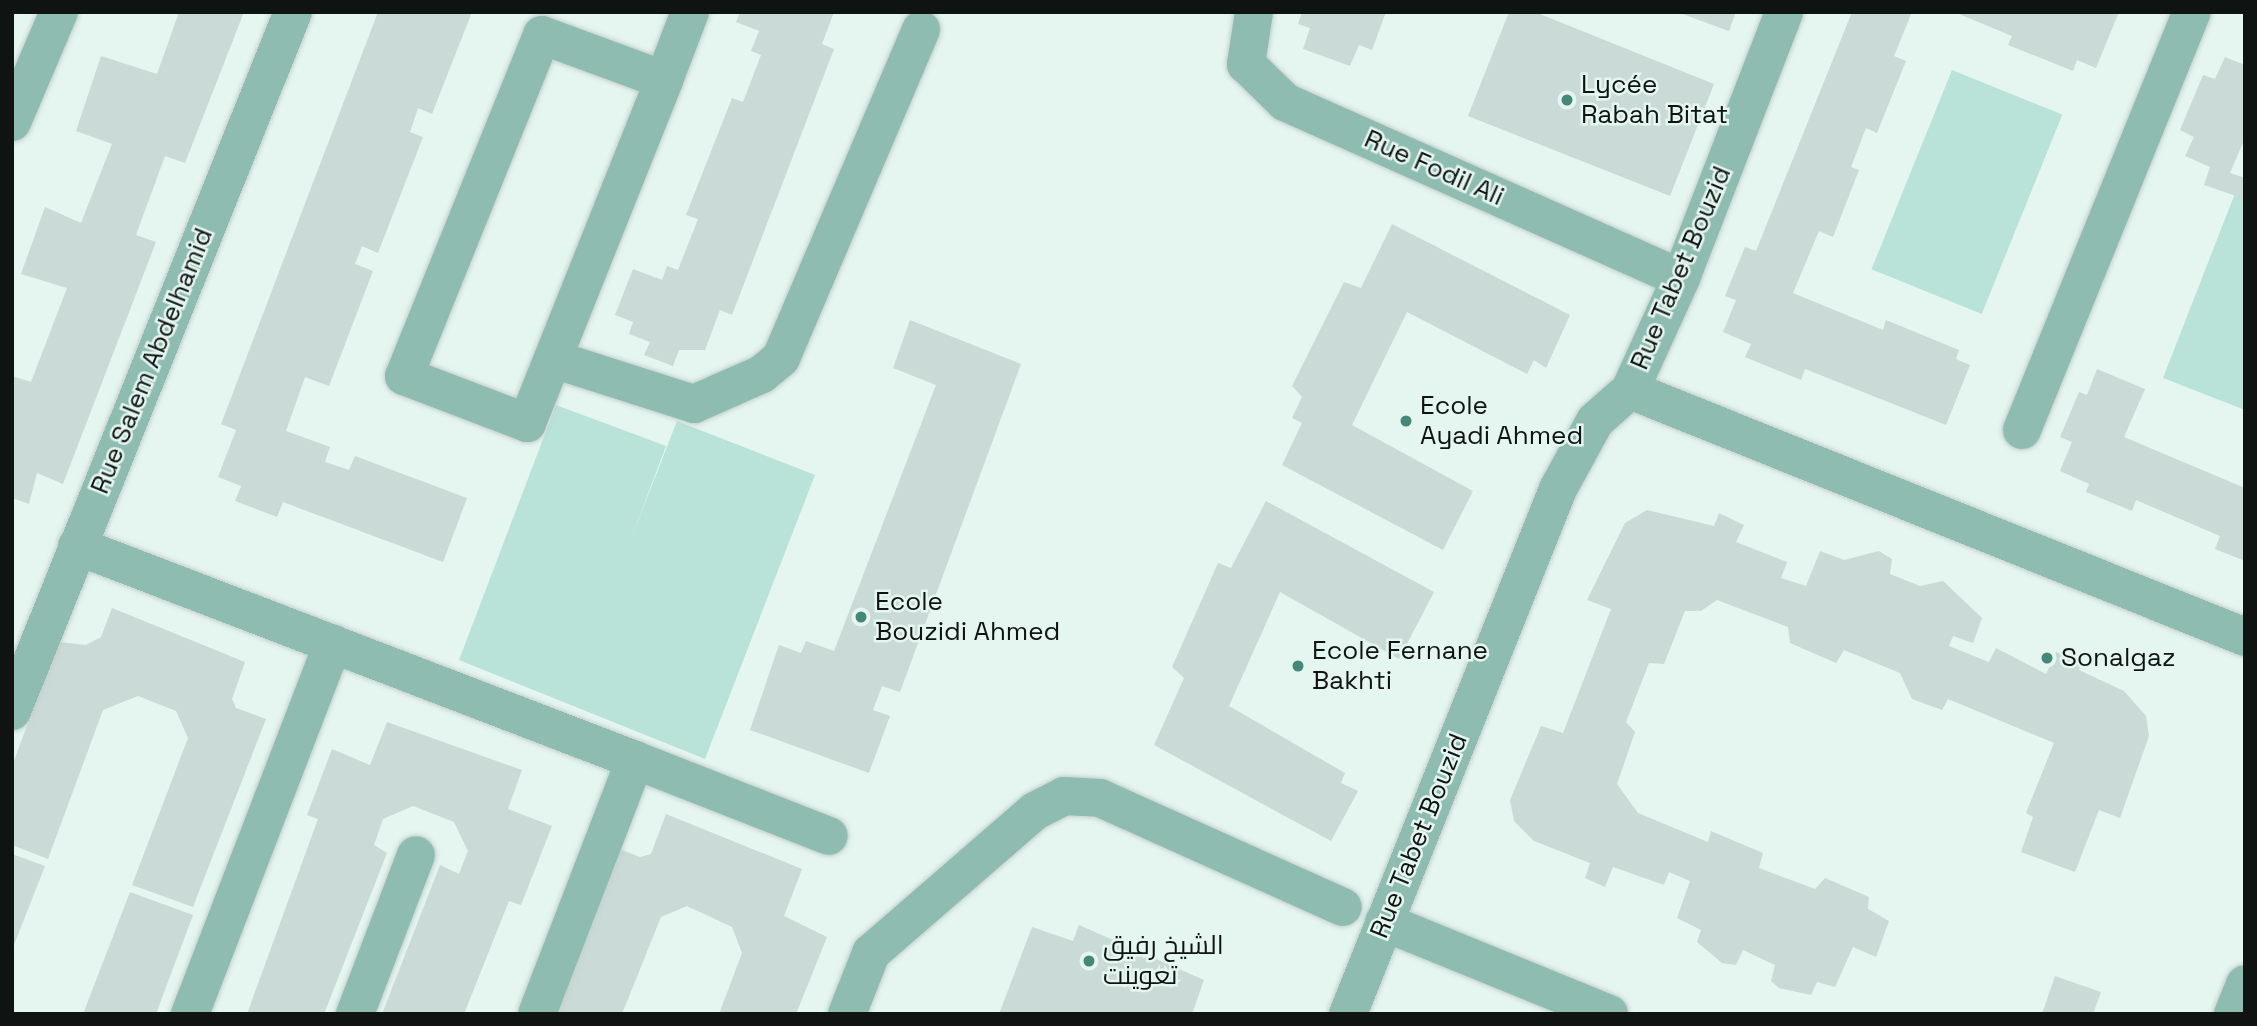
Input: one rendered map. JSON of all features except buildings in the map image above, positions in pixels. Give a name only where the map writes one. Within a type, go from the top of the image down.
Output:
[{"type":"street","points":[[12,122],[59,12]]},
{"type":"street","name":"Rue Salem Abdelhamid","points":[[12,711],[293,12]]},
{"type":"street","points":[[664,80],[542,35],[404,376],[527,423],[553,359],[664,80],[691,12]]},
{"type":"street","name":"Rue Fodil Ali","points":[[1254,12],[1246,64],[1285,102],[1681,278]]},
{"type":"street","name":"Rue Tabet Bouzid","points":[[1348,1014],[1558,489],[1595,421],[1630,390],[1681,278],[1784,12]]},
{"type":"street","points":[[2022,430],[2192,12]]},
{"type":"street","points":[[553,359],[694,404],[762,374],[781,358],[921,30]]},
{"type":"street","points":[[1630,390],[2245,637]]},
{"type":"street","points":[[77,546],[828,836]]},
{"type":"street","points":[[190,1014],[333,644]]},
{"type":"street","points":[[537,1014],[635,760]]},
{"type":"street","points":[[847,1014],[871,953],[1005,836],[1064,796],[1100,798],[1343,907]]},
{"type":"street","points":[[355,1014],[416,855]]},
{"type":"street","points":[[1384,922],[1609,1014]]},
{"type":"street","points":[[2233,1014],[2245,984]]},
{"type":"green space","points":[[1952,70],[2062,115],[1982,314],[1871,269]]},
{"type":"green space","points":[[2241,178],[2245,179],[2245,410],[2163,378]]},
{"type":"green space","points":[[556,405],[666,446],[631,539],[677,421],[815,475],[705,759],[459,660]]},
{"type":"place","name":"Lycée Rabah Bitat","points":[[1567,100]]},
{"type":"place","name":"Ecole Ayadi Ahmed","points":[[1406,421]]},
{"type":"place","name":"Ecole Bouzidi Ahmed","points":[[861,617]]},
{"type":"place","name":"Sonalgaz","points":[[2047,658]]},
{"type":"place","name":"Ecole Fernane Bakhti","points":[[1298,666]]},
{"type":"place","name":"الشيخ رفيق تعوينت","points":[[1089,961]]}]
